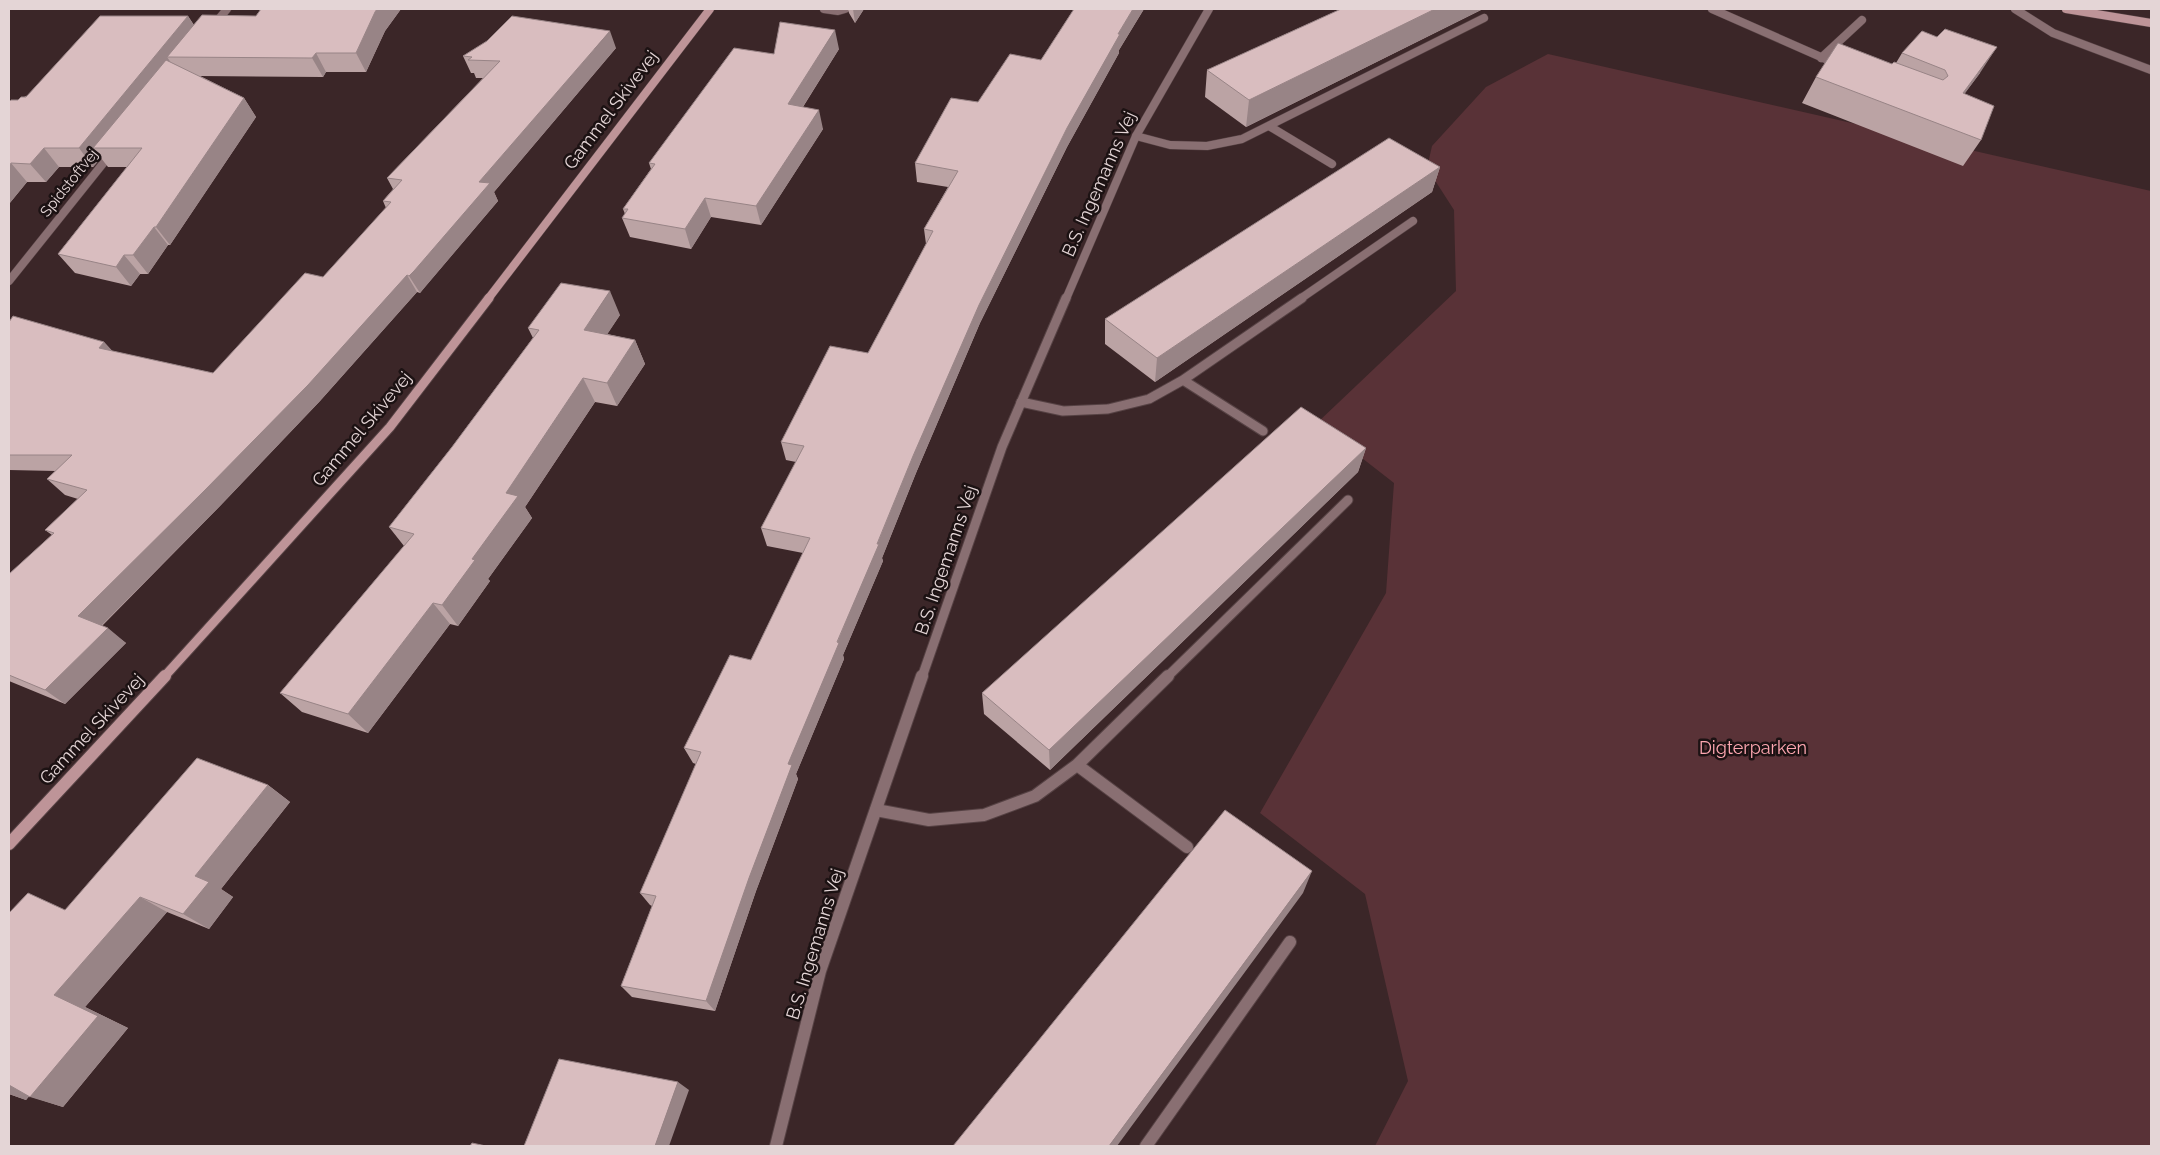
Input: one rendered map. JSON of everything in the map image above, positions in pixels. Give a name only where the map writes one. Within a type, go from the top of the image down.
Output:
[{"type":"main road","name":"Gammel Skivevej","points":[[9,844],[231,606],[390,427],[710,9]]},
{"type":"main road","points":[[2066,9],[2151,23]]},
{"type":"street","points":[[208,32],[226,9]]},
{"type":"street","points":[[824,9],[838,11],[845,9]]},
{"type":"street","name":"B.S. Ingemanns Vej","points":[[776,1146],[820,971],[1002,447],[1136,136],[1209,9]]},
{"type":"street","points":[[1712,9],[1847,69]]},
{"type":"street","points":[[2015,9],[2053,32],[2151,70]]},
{"type":"street","points":[[1136,136],[1170,145],[1207,146],[1242,139],[1484,18]]},
{"type":"street","points":[[1821,58],[1862,20]]},
{"type":"street","points":[[1269,126],[1332,164]]},
{"type":"street","name":"Spidstoftvej","points":[[9,281],[121,141]]},
{"type":"street","points":[[1021,402],[1063,411],[1108,410],[1149,399],[1183,380],[1413,221]]},
{"type":"street","points":[[1183,380],[1263,431]]},
{"type":"street","points":[[876,810],[929,820],[984,815],[1035,796],[1077,764],[1348,500]]},
{"type":"street","points":[[1077,764],[1187,848]]},
{"type":"street","points":[[1146,1146],[1290,942]]},
{"type":"green space","name":"Digterparken","points":[[1548,54],[2151,191],[2151,1146],[1375,1146],[1408,1081],[1365,894],[1260,813],[1386,593],[1394,483],[1317,423],[1456,291],[1454,210],[1427,168],[1432,146],[1486,87]]},
{"type":"building","points":[[261,9],[377,9],[356,53],[316,53],[312,58],[167,57],[202,15],[256,16]]},
{"type":"building","points":[[1074,9],[1133,9],[1067,128],[979,305],[913,456],[877,544],[879,544],[837,642],[839,643],[788,764],[792,765],[749,878],[706,1001],[621,986],[656,896],[640,893],[701,752],[684,748],[730,655],[751,660],[810,538],[761,528],[804,446],[781,442],[830,346],[868,353],[933,231],[924,229],[958,171],[915,163],[951,98],[978,102],[1010,54],[1041,60]]},
{"type":"building","points":[[1341,9],[1435,9],[1249,100],[1207,70]]},
{"type":"building","points":[[100,16],[188,16],[79,148],[44,148],[30,164],[11,163],[9,167],[9,102],[26,97]]},
{"type":"building","points":[[512,16],[610,31],[479,182],[490,183],[414,271],[409,276],[407,275],[308,385],[78,616],[108,628],[45,690],[9,675],[9,574],[54,533],[45,530],[87,490],[47,479],[72,455],[9,455],[9,322],[13,316],[104,342],[99,348],[213,373],[305,273],[323,277],[391,202],[383,201],[402,180],[387,178],[500,61],[468,60],[472,57],[463,56],[487,41]]},
{"type":"building","points":[[780,22],[835,30],[788,104],[819,110],[756,206],[705,198],[685,229],[622,218],[628,209],[623,209],[655,164],[649,163],[734,48],[774,54]]},
{"type":"building","points":[[1945,29],[1997,47],[1963,93],[1994,106],[1981,140],[1816,77],[1838,43],[1892,64],[1894,62],[1943,80],[1948,76],[1945,70],[1902,53],[1922,31],[1937,37]]},
{"type":"building","points":[[166,60],[244,98],[156,227],[154,227],[133,255],[124,255],[116,267],[58,254],[142,148],[93,148]]},
{"type":"building","points":[[1389,138],[1440,167],[1157,358],[1105,319]]},
{"type":"building","points":[[561,283],[610,291],[584,330],[635,340],[607,383],[583,378],[506,493],[518,496],[472,559],[475,560],[442,605],[433,603],[348,714],[280,693],[414,534],[389,527],[452,447],[539,330],[528,328]]},
{"type":"building","points":[[1301,407],[1366,448],[1049,750],[982,693]]},
{"type":"building","points":[[197,758],[268,785],[195,876],[209,882],[183,914],[140,897],[54,995],[98,1016],[30,1097],[9,1085],[9,913],[28,893],[65,910]]},
{"type":"building","points":[[1225,810],[1312,871],[1109,1146],[953,1146]]},
{"type":"building","points":[[559,1059],[678,1082],[655,1146],[524,1146]]},
{"type":"building","points":[[472,1143],[486,1146],[470,1146]]}]
